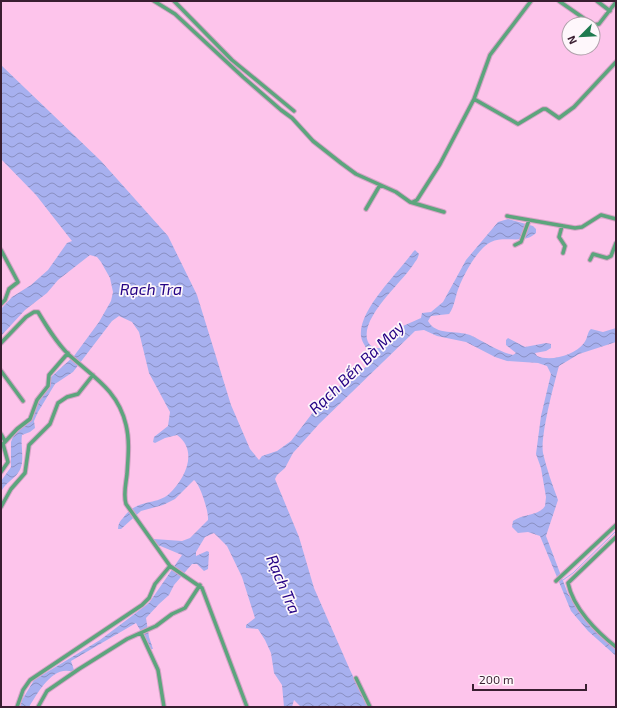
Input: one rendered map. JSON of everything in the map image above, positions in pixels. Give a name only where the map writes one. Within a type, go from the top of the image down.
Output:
[{"type":"street","points":[[154,1],[175,14],[237,72],[292,118],[313,141],[356,174],[413,202],[444,212]]},
{"type":"street","points":[[174,1],[232,60],[294,111]]},
{"type":"street","points":[[413,202],[417,200],[433,175],[474,99],[490,55],[531,1]]},
{"type":"street","points":[[559,1],[581,16]]},
{"type":"street","points":[[597,1],[610,10]]},
{"type":"street","points":[[601,21],[616,2]]},
{"type":"street","points":[[474,99],[518,124],[543,109],[546,109],[559,118],[574,107],[616,62]]},
{"type":"street","points":[[366,208],[380,186]]},
{"type":"street","points":[[507,216],[529,222],[575,228],[601,215],[616,219]]},
{"type":"street","points":[[515,245],[521,242],[529,222]]},
{"type":"street","points":[[562,226],[559,237],[565,246],[563,253]]},
{"type":"street","points":[[590,260],[593,254],[607,258],[611,256],[616,243]]},
{"type":"street","points":[[1,250],[18,281],[9,289],[5,300],[1,304]]},
{"type":"street","points":[[1,343],[26,317],[34,312],[38,312],[55,339],[68,354],[110,390],[121,408],[126,426],[128,442],[124,493],[127,506],[171,566],[200,585],[204,591],[247,707]]},
{"type":"street","points":[[5,441],[30,419],[36,402],[48,386],[49,375],[68,354]]},
{"type":"street","points":[[1,370],[23,401]]},
{"type":"street","points":[[1,507],[11,489],[25,473],[29,446],[50,424],[58,403],[67,397],[78,394],[93,375]]},
{"type":"street","points":[[1,434],[5,441],[4,448],[8,462],[1,472]]},
{"type":"street","points":[[557,580],[616,525]]},
{"type":"street","points":[[616,538],[568,583],[582,612],[590,624],[616,647]]},
{"type":"street","points":[[17,707],[23,690],[30,680],[142,605],[149,598],[156,584],[171,566]]},
{"type":"street","points":[[38,707],[43,697],[52,687],[127,639],[148,630],[188,605],[200,585]]},
{"type":"street","points":[[142,632],[158,670],[164,707]]},
{"type":"street","points":[[356,678],[370,707]]},
{"type":"water","name":"Rạch Tra","points":[[1,65],[101,161],[168,236],[197,295],[231,405],[250,449],[259,460],[262,456],[277,451],[291,441],[314,411],[345,381],[366,367],[371,358],[361,336],[362,326],[366,315],[372,303],[415,250],[419,254],[410,270],[384,300],[370,322],[367,332],[368,342],[373,347],[384,348],[403,326],[421,318],[422,313],[431,312],[443,302],[466,260],[498,222],[508,219],[533,226],[536,229],[536,233],[531,237],[496,240],[486,245],[476,255],[464,275],[453,308],[449,314],[431,316],[428,321],[432,326],[441,331],[470,335],[496,349],[513,355],[516,353],[506,345],[506,340],[508,338],[525,347],[546,343],[551,344],[551,348],[546,351],[535,353],[537,356],[543,358],[556,358],[575,351],[584,343],[591,329],[603,332],[616,328],[616,342],[579,354],[559,366],[548,410],[543,453],[558,500],[546,536],[568,594],[584,619],[616,649],[616,656],[588,631],[571,611],[540,536],[528,532],[518,533],[512,527],[513,521],[539,512],[545,506],[546,497],[541,468],[536,454],[541,416],[551,374],[547,366],[538,363],[507,361],[495,357],[466,342],[437,336],[424,330],[415,331],[319,424],[293,453],[285,468],[277,475],[275,479],[299,537],[314,588],[368,707],[301,707],[294,700],[292,707],[284,707],[282,685],[274,673],[271,653],[265,640],[258,629],[246,628],[246,625],[255,618],[242,577],[227,546],[214,533],[205,537],[196,552],[196,556],[207,551],[209,552],[208,569],[204,571],[197,564],[192,564],[174,585],[169,595],[146,618],[149,637],[153,649],[151,649],[136,623],[71,661],[74,670],[73,672],[59,672],[52,676],[41,688],[29,707],[20,707],[22,700],[34,680],[100,640],[149,603],[182,555],[158,545],[154,542],[154,539],[182,541],[190,538],[208,520],[208,516],[201,492],[194,480],[175,499],[163,505],[141,511],[121,529],[118,529],[121,520],[128,512],[140,505],[164,498],[175,488],[184,473],[188,457],[184,442],[177,435],[165,438],[155,443],[153,442],[154,437],[168,426],[170,412],[149,373],[139,332],[132,322],[119,316],[112,321],[73,372],[55,384],[38,412],[34,421],[35,428],[22,435],[22,464],[20,469],[1,492],[1,481],[11,467],[11,442],[14,434],[31,420],[38,402],[44,395],[51,377],[74,356],[99,322],[111,301],[113,292],[110,278],[101,262],[97,257],[90,255],[58,280],[47,293],[25,310],[1,336],[1,309],[12,297],[31,285],[48,270],[67,243],[72,241],[36,195],[1,159]]},
{"type":"waterway","points":[[563,580],[573,573],[616,531]]},
{"type":"water label","name":"Rạch Bến Bà May","points":[[356,367]]}]
